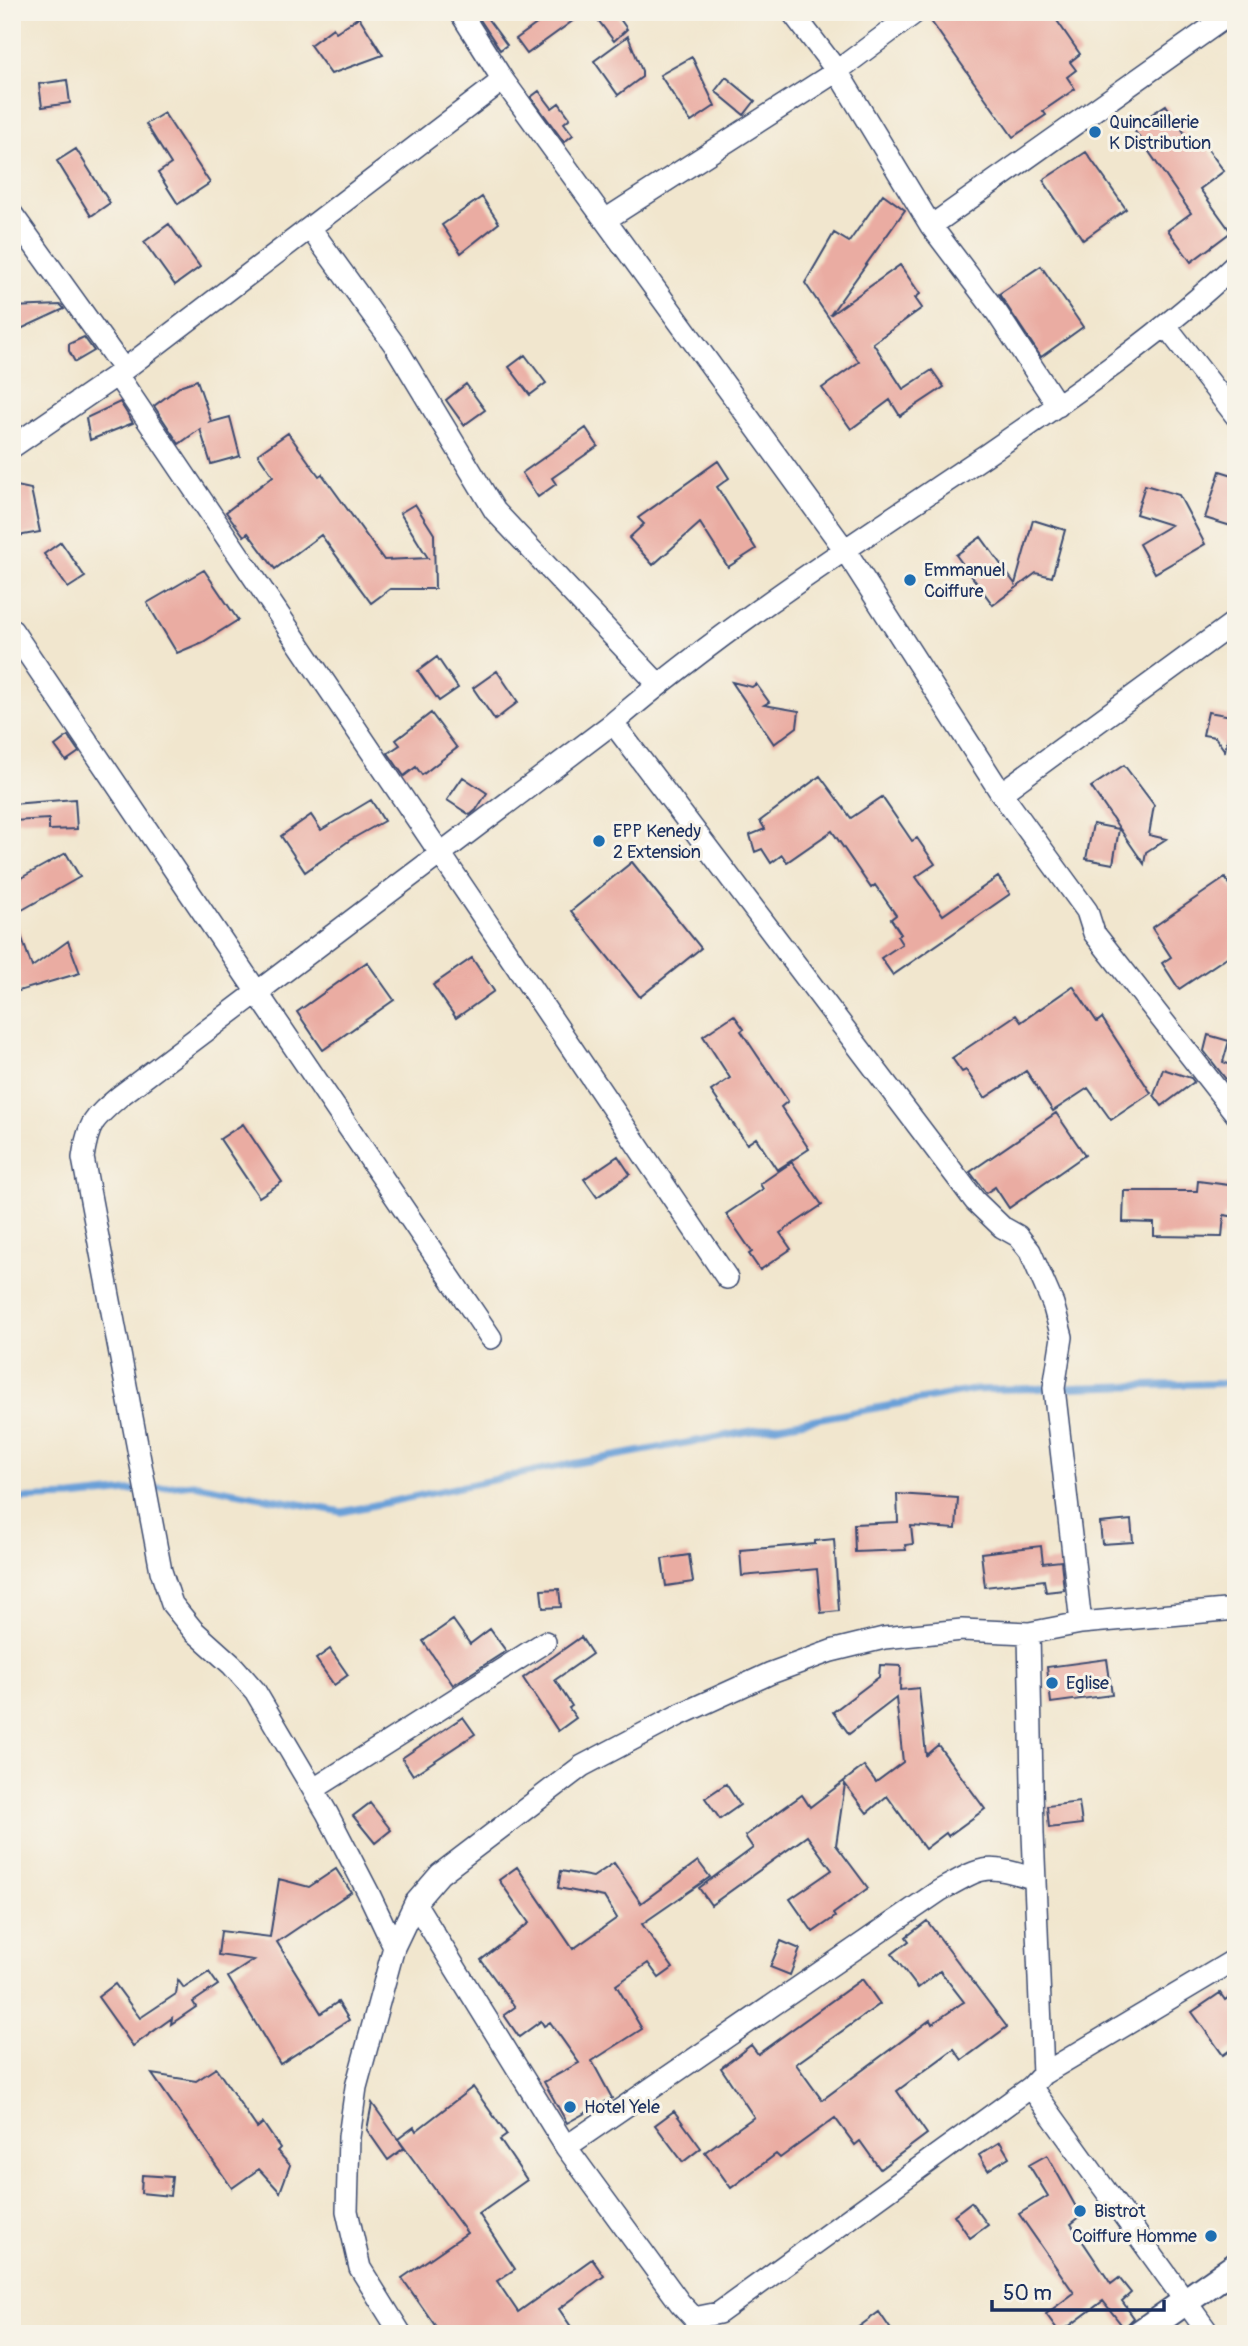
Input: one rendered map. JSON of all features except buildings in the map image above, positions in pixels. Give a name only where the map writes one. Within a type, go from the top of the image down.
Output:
[{"type":"street","points":[[460,12],[503,80],[845,550],[1001,793],[1087,911],[1094,933],[1236,1114]]},
{"type":"street","points":[[792,12],[837,71],[931,226],[997,313],[1058,406]]},
{"type":"street","points":[[605,220],[837,71],[916,12]]},
{"type":"street","points":[[931,226],[1233,12]]},
{"type":"street","points":[[12,447],[120,373],[503,80]]},
{"type":"street","points":[[12,214],[439,854],[727,1278]]},
{"type":"street","points":[[310,228],[394,344],[495,510],[659,684]]},
{"type":"street","points":[[394,1947],[369,1892],[314,1789],[255,1692],[232,1665],[193,1630],[172,1604],[160,1571],[83,1158],[87,1134],[96,1117],[120,1096],[257,995],[613,723],[659,684],[845,550],[1058,406],[1192,306],[1236,264]]},
{"type":"street","points":[[1166,326],[1236,416]]},
{"type":"street","points":[[1001,793],[1236,621]]},
{"type":"street","points":[[12,630],[491,1338]]},
{"type":"street","points":[[613,723],[975,1201],[1002,1227],[1018,1236],[1030,1251],[1053,1304],[1062,1337],[1054,1388],[1081,1623]]},
{"type":"street","points":[[401,2334],[360,2268],[348,2211],[349,2137],[356,2087],[394,1947],[415,1903],[440,1874],[582,1766],[771,1673],[831,1651],[884,1638],[962,1630],[1029,1633],[1081,1623],[1236,1609]]},
{"type":"street","points":[[1029,1633],[1037,2080],[1209,2334]]},
{"type":"street","points":[[314,1789],[545,1642]]},
{"type":"street","points":[[566,2147],[939,1891],[978,1870],[1001,1868],[1035,1879]]},
{"type":"street","points":[[415,1903],[566,2147],[680,2303],[694,2318],[719,2313],[1037,2080],[1236,1959]]},
{"type":"street","points":[[1139,2334],[1236,2266]]},
{"type":"waterway","points":[[12,1499],[72,1497],[193,1484],[342,1512],[544,1469],[974,1390],[1236,1383]]},
{"type":"place","name":"Quincaillerie K Distribution","points":[[1095,132]]},
{"type":"place","name":"Emmanuel Coiffure","points":[[910,580]]},
{"type":"place","name":"EPP Kenedy 2 Extension","points":[[599,841]]},
{"type":"place","name":"Eglise","points":[[1052,1683]]},
{"type":"place","name":"Hotel Yele","points":[[570,2107]]},
{"type":"place","name":"Bistrot","points":[[1080,2211]]},
{"type":"place","name":"Coiffure Homme","points":[[1211,2236]]}]
